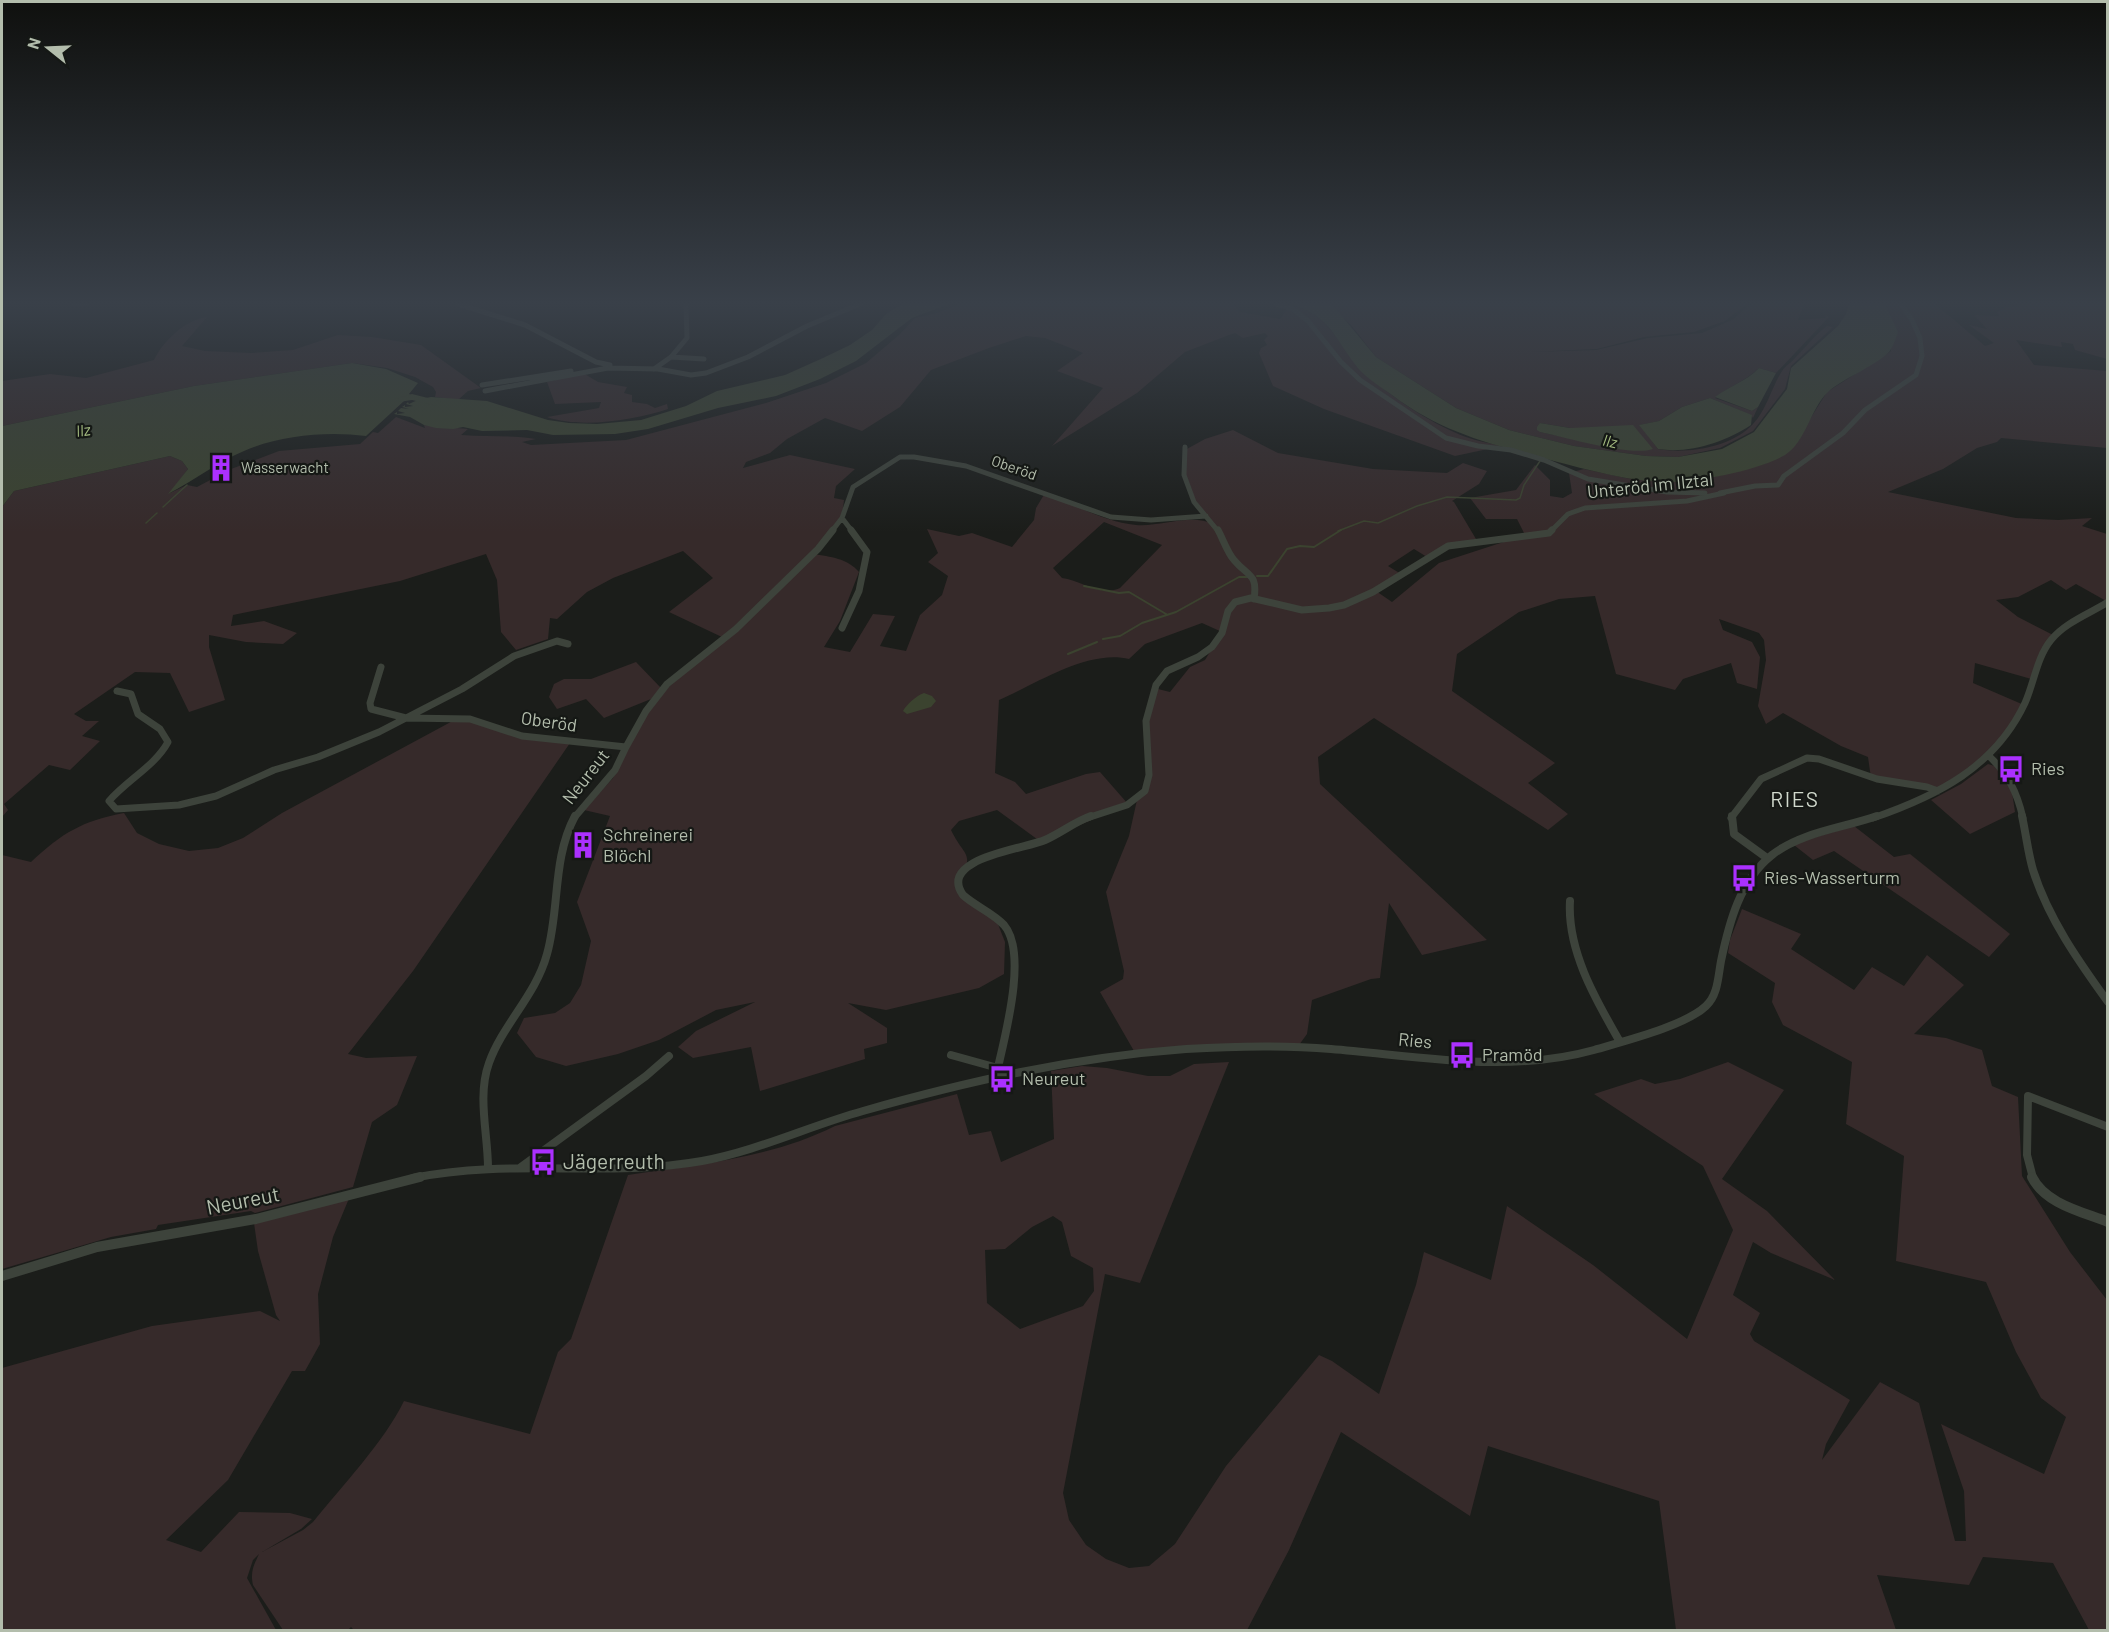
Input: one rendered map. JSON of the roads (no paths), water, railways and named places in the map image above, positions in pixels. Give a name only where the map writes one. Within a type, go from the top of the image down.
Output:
[{"type":"street","points":[[525,380],[484,388],[520,387],[548,380]]},
{"type":"street","points":[[1360,380],[1446,438],[1478,446],[1511,450],[1544,460],[1588,479],[1667,492],[1724,493],[1755,486],[1778,485],[1784,476],[1843,433],[1865,410],[1908,380]]},
{"type":"street","points":[[997,1072],[1009,1030],[1014,971],[1009,931],[1003,923],[973,904],[959,890],[957,880],[962,870],[972,864],[1045,840],[1080,820],[1128,804],[1142,795],[1150,778],[1145,729],[1151,697],[1162,676],[1174,666],[1206,652],[1222,632],[1229,609],[1234,603],[1244,599],[1254,599],[1256,585],[1253,577],[1233,559],[1219,530],[1194,502],[1184,475],[1185,447]]},
{"type":"street","name":"Oberöd","points":[[406,718],[457,717],[522,736],[626,747],[646,711],[667,684],[748,618],[818,549],[842,518],[853,487],[904,456],[966,466],[1115,519],[1134,521],[1206,516]]},
{"type":"street","name":"Unteröd im Ilztal","points":[[1254,599],[1303,610],[1339,607],[1372,592],[1448,546],[1549,533],[1569,514],[1585,508],[1687,501],[1724,493]]},
{"type":"street","points":[[842,518],[867,552],[858,591],[842,628]]},
{"type":"street","name":"Ries","points":[[1313,1046],[1406,1058],[1482,1062],[1546,1060],[1620,1042],[1691,1017],[1710,1004],[1714,997],[1732,918],[1747,883],[1767,858],[1797,839],[1853,824],[1938,791],[1957,781],[1989,756],[2013,728],[2031,691],[2049,642],[2063,629],[2108,602]]},
{"type":"street","points":[[117,691],[131,694],[139,716],[158,727],[166,735],[168,742],[162,753],[109,801],[111,806],[116,809],[199,802],[274,770],[318,757],[359,741],[462,689],[514,656],[557,641],[568,644]]},
{"type":"street","points":[[381,668],[370,703],[371,709],[406,718]]},
{"type":"street","name":"Neureut","points":[[488,1168],[489,1138],[484,1082],[489,1064],[542,974],[550,940],[563,848],[568,829],[577,814],[619,767],[626,747]]},
{"type":"street","points":[[1989,756],[2001,765],[2013,781],[2028,854],[2039,887],[2065,936],[2108,1002]]},
{"type":"street","points":[[1767,858],[1734,834],[1731,817],[1761,779],[1806,758],[1818,759],[1877,779],[1927,787],[1938,791]]},
{"type":"street","points":[[1570,901],[1568,912],[1571,931],[1600,1008],[1620,1042]]},
{"type":"street","name":"Neureut","points":[[4,1275],[106,1245],[276,1214],[387,1182],[442,1172],[521,1167],[661,1167],[698,1162],[769,1144],[859,1112],[997,1072],[1178,1050],[1244,1046],[1313,1046]]},
{"type":"street","points":[[521,1167],[646,1076],[669,1056]]},
{"type":"street","name":"Neureut","points":[[951,1056],[997,1072]]},
{"type":"street","points":[[2108,1127],[2028,1096],[2029,1165],[2034,1180],[2051,1197],[2108,1222]]},
{"type":"water","name":"Ilz","points":[[234,380],[412,380],[418,383],[409,394],[414,396],[403,399],[404,401],[366,436],[320,434],[273,441],[224,461],[168,494],[188,469],[182,461],[170,456],[14,491],[2,507],[2,426],[194,386]]},
{"type":"water","points":[[763,380],[817,380],[776,396],[718,408],[648,429],[615,434],[553,435],[527,430],[482,431],[463,427],[436,428],[424,425],[410,417],[394,414],[405,413],[398,411],[401,408],[409,409],[402,407],[405,405],[405,407],[413,406],[406,404],[408,402],[409,404],[431,397],[487,401],[548,420],[597,424],[641,420],[686,406],[717,391]]},
{"type":"water","points":[[1372,380],[1412,380],[1456,408],[1509,430],[1574,446],[1646,456],[1678,457],[1722,449],[1754,432],[1787,389],[1789,380],[1845,380],[1822,399],[1798,442],[1785,455],[1761,466],[1729,474],[1670,482],[1610,475],[1468,436],[1429,419]]},
{"type":"water","points":[[1742,380],[1772,380],[1758,407],[1752,411],[1715,397]]},
{"type":"water","points":[[1710,398],[1752,415],[1751,425],[1730,437],[1707,445],[1670,450],[1658,449],[1639,425],[1659,421],[1682,407]]},
{"type":"water","points":[[1540,423],[1570,428],[1633,425],[1653,449],[1630,450],[1581,442],[1540,432],[1537,427]]},
{"type":"water","points":[[924,693],[932,696],[936,701],[931,707],[907,714],[903,711],[912,700]]},
{"type":"waterway","name":"Ilz","points":[[399,399],[412,397],[437,403]]},
{"type":"waterway","points":[[1338,531],[1364,521],[1378,523],[1417,506],[1447,497],[1516,500],[1520,498],[1524,485],[1540,461]]},
{"type":"waterway","points":[[163,507],[187,485]]},
{"type":"waterway","points":[[146,523],[157,513]]},
{"type":"waterway","points":[[1257,576],[1268,576],[1287,549],[1300,546],[1314,547],[1341,530]]},
{"type":"waterway","points":[[1103,639],[1120,636],[1142,623],[1176,612],[1239,577],[1248,577]]},
{"type":"waterway","points":[[1084,586],[1119,593],[1129,592],[1166,614]]},
{"type":"waterway","points":[[1068,654],[1097,642]]},
{"type":"place","name":"Wasserwacht","points":[[221,468]]},
{"type":"place","name":"Ries","points":[[2011,769]]},
{"type":"place","name":"Schreinerei Blöchl","points":[[583,845]]},
{"type":"place","name":"Ries-Wasserturm","points":[[1744,878]]},
{"type":"place","name":"Pramöd","points":[[1462,1055]]},
{"type":"place","name":"Neureut","points":[[1002,1079]]},
{"type":"place","name":"Jägerreuth","points":[[543,1162]]},
{"type":"district","name":"RIES","points":[[1795,800]]}]
